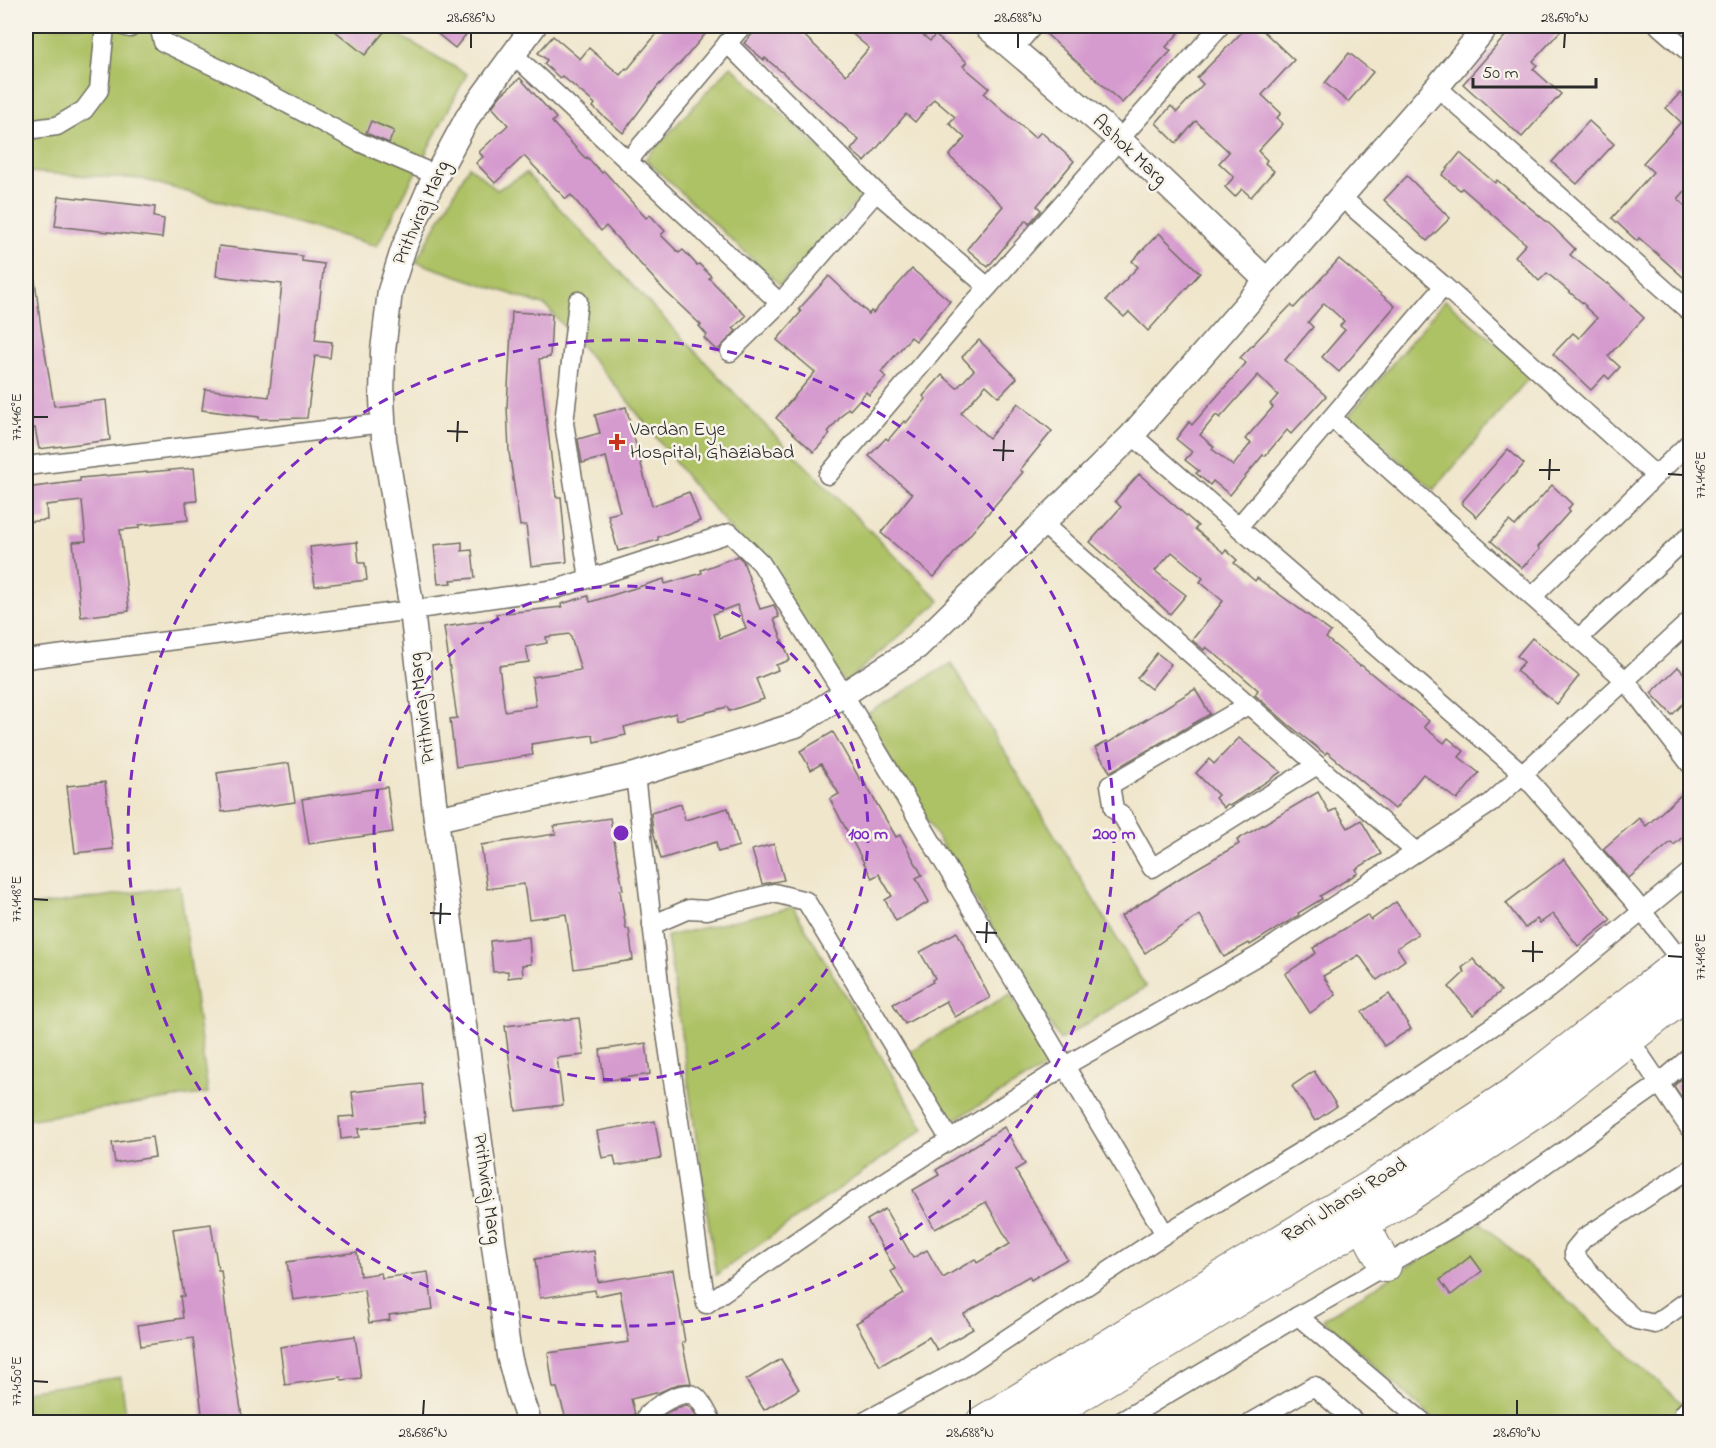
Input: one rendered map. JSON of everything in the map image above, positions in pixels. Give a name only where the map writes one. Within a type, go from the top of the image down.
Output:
[{"type":"highway","name":"Rani Jhansi Road","points":[[982,1422],[1204,1304],[1254,1274],[1377,1183],[1515,1092],[1686,958]]},
{"type":"highway","name":"Rani Jhansi Road","points":[[1254,1274],[1363,1224],[1544,1106],[1690,991]]},
{"type":"highway","points":[[1363,1224],[1385,1266]]},
{"type":"highway","name":"Rani Jhansi Road","points":[[1036,1422],[1204,1304]]},
{"type":"street","points":[[26,130],[57,126],[84,110],[99,90],[105,26]]},
{"type":"street","points":[[123,26],[129,28],[132,26]]},
{"type":"street","points":[[159,26],[163,42],[245,81],[359,142],[436,175]]},
{"type":"street","name":"Prithviraj Marg","points":[[529,1422],[509,1356],[436,819],[412,610],[384,439],[383,351],[390,291],[404,247],[436,175],[469,115],[512,53],[534,26]]},
{"type":"street","points":[[628,161],[742,26]]},
{"type":"street","name":"Ashok Marg","points":[[986,26],[1119,139],[1267,281]]},
{"type":"street","points":[[1013,50],[1033,26]]},
{"type":"street","points":[[828,475],[988,287],[1220,26]]},
{"type":"street","points":[[436,819],[635,776],[796,725],[917,647],[1132,435],[1437,87],[1487,26]]},
{"type":"street","points":[[1659,26],[1690,53]]},
{"type":"street","points":[[727,43],[876,192],[988,287]]},
{"type":"street","points":[[512,53],[780,303]]},
{"type":"street","points":[[1437,87],[1690,312]]},
{"type":"street","points":[[730,352],[780,303],[876,192]]},
{"type":"street","points":[[1341,197],[1444,286],[1654,476]]},
{"type":"street","points":[[1239,526],[1444,286]]},
{"type":"street","points":[[578,301],[564,423],[589,578]]},
{"type":"street","points":[[1332,418],[1625,680],[1690,764]]},
{"type":"street","points":[[26,466],[383,423]]},
{"type":"street","points":[[1132,435],[1523,774],[1686,958]]},
{"type":"street","points":[[1532,597],[1690,442]]},
{"type":"street","points":[[1043,524],[1416,852]]},
{"type":"street","points":[[26,659],[412,610],[556,588],[730,533],[761,563],[843,693],[1165,1234]]},
{"type":"street","points":[[1579,638],[1690,535]]},
{"type":"street","points":[[635,776],[660,992],[706,1304],[852,1203],[1065,1066],[1259,955],[1491,803],[1690,621]]},
{"type":"street","points":[[1248,705],[1110,785],[1114,809],[1123,817],[1152,868],[1317,765]]},
{"type":"street","points":[[864,1422],[961,1369],[1165,1234],[1364,1113],[1539,996],[1690,872]]},
{"type":"street","points":[[652,925],[689,909],[707,910],[774,893],[806,901],[950,1140]]},
{"type":"street","points":[[1630,1040],[1690,1129]]},
{"type":"street","points":[[1120,1422],[1473,1215],[1659,1084],[1690,1057]]},
{"type":"street","points":[[1690,1169],[1584,1238],[1574,1250],[1574,1255],[1617,1303],[1636,1320],[1655,1324],[1690,1299]]},
{"type":"street","points":[[1298,1316],[1423,1422]]},
{"type":"street","points":[[1252,1422],[1314,1386],[1355,1422]]},
{"type":"street","points":[[648,1422],[647,1415],[653,1409],[673,1397],[693,1395],[712,1422]]},
{"type":"green space","points":[[26,26],[383,26],[467,74],[377,246],[142,179],[26,172]]},
{"type":"green space","points":[[731,66],[866,192],[780,285],[645,159]]},
{"type":"green space","points":[[469,166],[497,190],[526,173],[761,421],[940,601],[845,683],[724,521],[688,479],[620,391],[546,306],[416,262]]},
{"type":"green space","points":[[1445,300],[1532,374],[1434,490],[1348,417]]},
{"type":"green space","points":[[951,663],[1146,987],[1060,1040],[864,716]]},
{"type":"green space","points":[[180,886],[208,1093],[26,1120],[26,907]]},
{"type":"green space","points":[[793,907],[924,1129],[716,1275],[667,936]]},
{"type":"green space","points":[[1010,994],[1050,1065],[950,1122],[910,1051]]},
{"type":"green space","points":[[1480,1222],[1690,1410],[1690,1422],[1437,1422],[1323,1319]]},
{"type":"green space","points":[[121,1377],[127,1422],[26,1422],[26,1391]]},
{"type":"building","points":[[329,26],[389,26],[365,55]]},
{"type":"building","points":[[428,26],[473,26],[455,48]]},
{"type":"building","points":[[663,26],[712,26],[657,87],[623,133],[593,107],[595,104],[544,64],[547,60],[538,53],[553,36],[580,59],[589,48],[620,75],[626,68],[627,70]]},
{"type":"building","points":[[760,26],[794,26],[846,75],[869,48],[843,26],[912,26],[930,41],[935,35],[967,62],[963,66],[989,88],[984,94],[1035,138],[1041,132],[1074,161],[1037,206],[1041,210],[1029,224],[1026,220],[988,267],[967,249],[1003,206],[949,156],[965,138],[949,123],[955,117],[934,99],[915,122],[906,114],[865,162],[851,150],[859,140],[782,72],[744,43]]},
{"type":"building","points":[[1044,26],[1185,26],[1166,47],[1171,51],[1122,103],[1043,31]]},
{"type":"building","points":[[1248,26],[1258,26],[1294,60],[1262,95],[1281,113],[1277,118],[1283,124],[1258,151],[1267,160],[1265,163],[1274,171],[1251,197],[1242,189],[1235,197],[1225,187],[1234,177],[1219,163],[1229,152],[1196,121],[1176,143],[1156,123],[1171,106],[1177,112],[1203,84],[1197,78]]},
{"type":"building","points":[[1514,26],[1565,26],[1533,61],[1537,65],[1533,69],[1561,94],[1522,137],[1463,84]]},
{"type":"building","points":[[1349,53],[1373,72],[1348,102],[1325,83]]},
{"type":"building","points":[[520,78],[556,118],[552,122],[586,159],[587,157],[602,173],[604,171],[646,218],[650,215],[665,231],[661,235],[679,253],[683,250],[697,265],[699,264],[711,276],[709,278],[746,316],[733,328],[736,331],[717,351],[704,338],[707,335],[699,326],[701,325],[665,291],[606,226],[601,231],[571,195],[566,199],[524,156],[495,183],[476,163],[483,157],[479,152],[508,125],[492,107],[501,95]]},
{"type":"building","points":[[1680,93],[1690,103],[1690,185],[1678,199],[1690,211],[1690,283],[1639,238],[1637,241],[1612,218],[1653,172],[1643,163],[1681,122],[1666,108]]},
{"type":"building","points":[[371,121],[394,131],[389,143],[366,133]]},
{"type":"building","points":[[1589,121],[1614,144],[1577,184],[1552,162]]},
{"type":"building","points":[[1460,153],[1495,183],[1497,180],[1553,227],[1575,249],[1570,255],[1608,283],[1644,318],[1608,356],[1620,367],[1609,379],[1605,375],[1591,390],[1553,354],[1573,333],[1579,338],[1597,318],[1547,273],[1539,281],[1515,256],[1526,244],[1462,188],[1460,190],[1442,175]]},
{"type":"building","points":[[1407,176],[1450,218],[1427,241],[1384,200]]},
{"type":"building","points":[[59,196],[155,207],[154,217],[164,219],[162,238],[55,226]]},
{"type":"building","points":[[1159,233],[1200,273],[1148,331],[1129,312],[1124,317],[1106,300],[1138,267],[1132,261]]},
{"type":"building","points":[[219,246],[302,256],[302,261],[324,264],[315,340],[332,342],[330,358],[315,356],[307,418],[259,419],[259,417],[202,410],[205,389],[269,397],[282,284],[216,276]]},
{"type":"building","points":[[1339,259],[1395,306],[1339,372],[1322,357],[1345,330],[1340,326],[1344,321],[1324,303],[1308,322],[1313,327],[1285,360],[1326,396],[1291,434],[1287,430],[1230,495],[1213,481],[1210,485],[1196,473],[1199,471],[1185,460],[1192,452],[1176,439],[1189,422],[1192,425],[1246,363],[1240,358],[1291,305],[1294,308]],"holes":[[[1258,375],[1278,395],[1270,404],[1273,407],[1245,439],[1251,443],[1233,466],[1212,449],[1214,447],[1200,435],[1216,415],[1220,418]]]},
{"type":"building","points":[[26,265],[33,265],[54,406],[106,400],[110,440],[39,449],[35,428],[26,430]]},
{"type":"building","points":[[912,269],[950,301],[916,341],[911,337],[881,372],[886,377],[869,395],[866,392],[850,410],[848,408],[814,452],[776,418],[815,372],[777,340],[801,312],[799,309],[829,276],[869,314],[871,311],[873,313]]},
{"type":"building","points":[[512,312],[552,314],[550,357],[539,359],[556,497],[561,497],[567,562],[531,566],[526,525],[520,526],[509,452],[507,407]]},
{"type":"building","points":[[979,340],[1017,378],[999,397],[986,385],[961,413],[989,438],[1018,403],[1052,431],[1020,470],[1023,472],[934,577],[881,533],[912,494],[869,456],[886,438],[888,440],[904,421],[906,423],[926,399],[923,396],[942,375],[957,388],[974,370],[962,357]]},
{"type":"building","points":[[626,407],[652,506],[689,492],[700,521],[658,537],[658,540],[618,551],[608,515],[620,512],[606,457],[582,463],[578,439],[600,433],[595,415]]},
{"type":"building","points":[[1508,449],[1524,464],[1477,517],[1461,503]]},
{"type":"building","points":[[194,468],[197,501],[186,502],[188,520],[139,525],[139,528],[120,530],[129,611],[81,617],[73,542],[86,541],[82,501],[46,505],[47,520],[26,522],[26,488],[80,481],[80,478]]},
{"type":"building","points":[[1139,474],[1198,526],[1195,529],[1224,553],[1226,550],[1237,560],[1234,563],[1255,581],[1257,578],[1331,632],[1326,638],[1429,721],[1424,727],[1444,743],[1448,738],[1464,751],[1459,757],[1479,773],[1457,800],[1423,774],[1395,809],[1327,752],[1325,754],[1289,725],[1255,695],[1258,690],[1241,675],[1206,647],[1204,650],[1192,640],[1223,601],[1200,582],[1203,578],[1172,552],[1155,571],[1186,595],[1170,614],[1090,542],[1121,507],[1115,501]]},
{"type":"building","points":[[1552,485],[1572,504],[1568,509],[1570,511],[1522,568],[1491,541],[1509,521],[1515,526]]},
{"type":"building","points":[[357,542],[359,563],[365,563],[367,580],[315,586],[310,547]]},
{"type":"building","points":[[462,542],[462,551],[472,550],[475,578],[451,580],[452,583],[438,584],[434,545]]},
{"type":"building","points":[[738,556],[743,561],[760,609],[774,605],[779,617],[774,619],[790,660],[776,665],[778,670],[756,679],[764,699],[729,711],[727,707],[677,720],[676,713],[624,727],[626,735],[594,742],[593,735],[531,744],[533,755],[456,767],[450,719],[457,718],[444,627],[497,619],[496,614],[562,607],[561,604],[588,596],[590,602],[664,579],[665,584],[702,573],[701,570]],"holes":[[[737,605],[746,628],[720,638],[713,614]],[[570,634],[581,670],[532,677],[536,706],[505,711],[499,666],[529,662],[526,647],[547,643],[546,637]]]},
{"type":"building","points":[[1532,638],[1579,676],[1557,704],[1516,671],[1524,662],[1517,656]]},
{"type":"building","points":[[1157,653],[1171,664],[1151,689],[1137,678]]},
{"type":"building","points":[[1678,667],[1690,680],[1690,697],[1672,715],[1651,693]]},
{"type":"building","points":[[1195,689],[1210,714],[1110,772],[1095,748],[1107,741],[1108,743]]},
{"type":"building","points":[[833,732],[896,837],[900,835],[922,875],[916,878],[929,902],[896,921],[885,900],[892,896],[879,874],[872,878],[830,799],[839,794],[821,764],[811,770],[800,751]]},
{"type":"building","points":[[1239,738],[1281,772],[1224,808],[1215,798],[1218,795],[1196,773],[1209,759],[1214,764]]},
{"type":"building","points":[[289,763],[295,802],[222,812],[217,773]]},
{"type":"building","points":[[105,782],[113,849],[75,853],[67,786]]},
{"type":"building","points":[[387,787],[393,832],[309,844],[302,799]]},
{"type":"building","points":[[1690,787],[1690,830],[1674,845],[1671,842],[1629,878],[1603,849],[1639,818],[1646,826]]},
{"type":"building","points":[[1318,792],[1329,812],[1336,809],[1348,828],[1361,820],[1381,854],[1356,869],[1358,873],[1320,896],[1322,899],[1298,913],[1299,915],[1250,945],[1249,943],[1224,957],[1200,915],[1145,953],[1121,916],[1239,844],[1237,840]]},
{"type":"building","points":[[681,804],[685,820],[728,808],[739,846],[718,852],[716,842],[661,859],[653,831],[651,813]]},
{"type":"building","points":[[610,818],[623,890],[620,890],[626,929],[629,929],[633,960],[574,969],[566,914],[529,919],[524,884],[487,889],[481,845],[556,834],[554,826]]},
{"type":"building","points":[[774,844],[784,880],[762,884],[752,850]]},
{"type":"building","points":[[1564,859],[1611,920],[1578,946],[1553,914],[1540,923],[1537,919],[1525,928],[1506,903]]},
{"type":"building","points":[[1396,902],[1418,934],[1397,948],[1405,960],[1377,980],[1359,955],[1323,976],[1336,995],[1310,1013],[1285,974],[1316,953],[1313,948],[1367,915],[1371,920]]},
{"type":"building","points":[[957,932],[990,998],[955,1017],[946,1001],[905,1024],[893,1004],[933,982],[935,978],[920,952]]},
{"type":"building","points":[[529,937],[531,964],[522,965],[523,976],[508,978],[508,971],[493,972],[490,941]]},
{"type":"building","points":[[1473,959],[1501,991],[1473,1015],[1449,987],[1465,972],[1462,968]]},
{"type":"building","points":[[1389,994],[1411,1029],[1384,1046],[1362,1012]]},
{"type":"building","points":[[579,1018],[584,1055],[557,1058],[563,1105],[516,1111],[505,1026]]},
{"type":"building","points":[[646,1043],[650,1074],[604,1081],[600,1050]]},
{"type":"building","points":[[1314,1071],[1337,1106],[1315,1121],[1292,1086]]},
{"type":"building","points":[[1690,1071],[1690,1110],[1674,1086]]},
{"type":"building","points":[[422,1084],[425,1122],[358,1129],[359,1137],[341,1139],[339,1117],[355,1116],[352,1092]]},
{"type":"building","points":[[655,1121],[661,1158],[616,1166],[614,1156],[602,1158],[597,1131]]},
{"type":"building","points":[[1004,1127],[1025,1164],[1015,1170],[1067,1259],[1031,1280],[1029,1276],[964,1314],[973,1329],[937,1350],[929,1337],[880,1366],[856,1323],[904,1294],[891,1271],[895,1269],[867,1220],[885,1209],[913,1258],[927,1250],[943,1278],[975,1259],[977,1263],[1010,1244],[986,1202],[935,1229],[913,1190],[939,1175],[936,1170]]},
{"type":"building","points":[[152,1137],[155,1157],[115,1163],[112,1143]]},
{"type":"building","points":[[211,1224],[218,1270],[221,1270],[243,1422],[203,1422],[193,1338],[141,1346],[138,1325],[183,1318],[180,1296],[184,1296],[173,1229]]},
{"type":"building","points":[[594,1251],[598,1282],[673,1270],[685,1342],[682,1342],[691,1383],[678,1384],[660,1392],[631,1399],[637,1422],[567,1422],[557,1388],[553,1388],[548,1353],[629,1342],[620,1291],[596,1296],[595,1290],[540,1298],[535,1259]]},
{"type":"building","points":[[357,1252],[360,1276],[381,1273],[382,1278],[428,1272],[433,1309],[389,1315],[390,1320],[369,1323],[364,1290],[293,1300],[287,1262]]},
{"type":"building","points":[[1471,1256],[1482,1271],[1451,1295],[1440,1280]]},
{"type":"building","points":[[355,1336],[361,1378],[342,1380],[341,1377],[285,1385],[280,1347]]},
{"type":"building","points":[[781,1359],[799,1389],[764,1410],[746,1380]]},
{"type":"building","points":[[687,1405],[700,1422],[659,1422],[661,1417]]},
{"type":"place","name":"Vardan Eye Hospital, Ghaziabad","points":[[617,442]]}]
